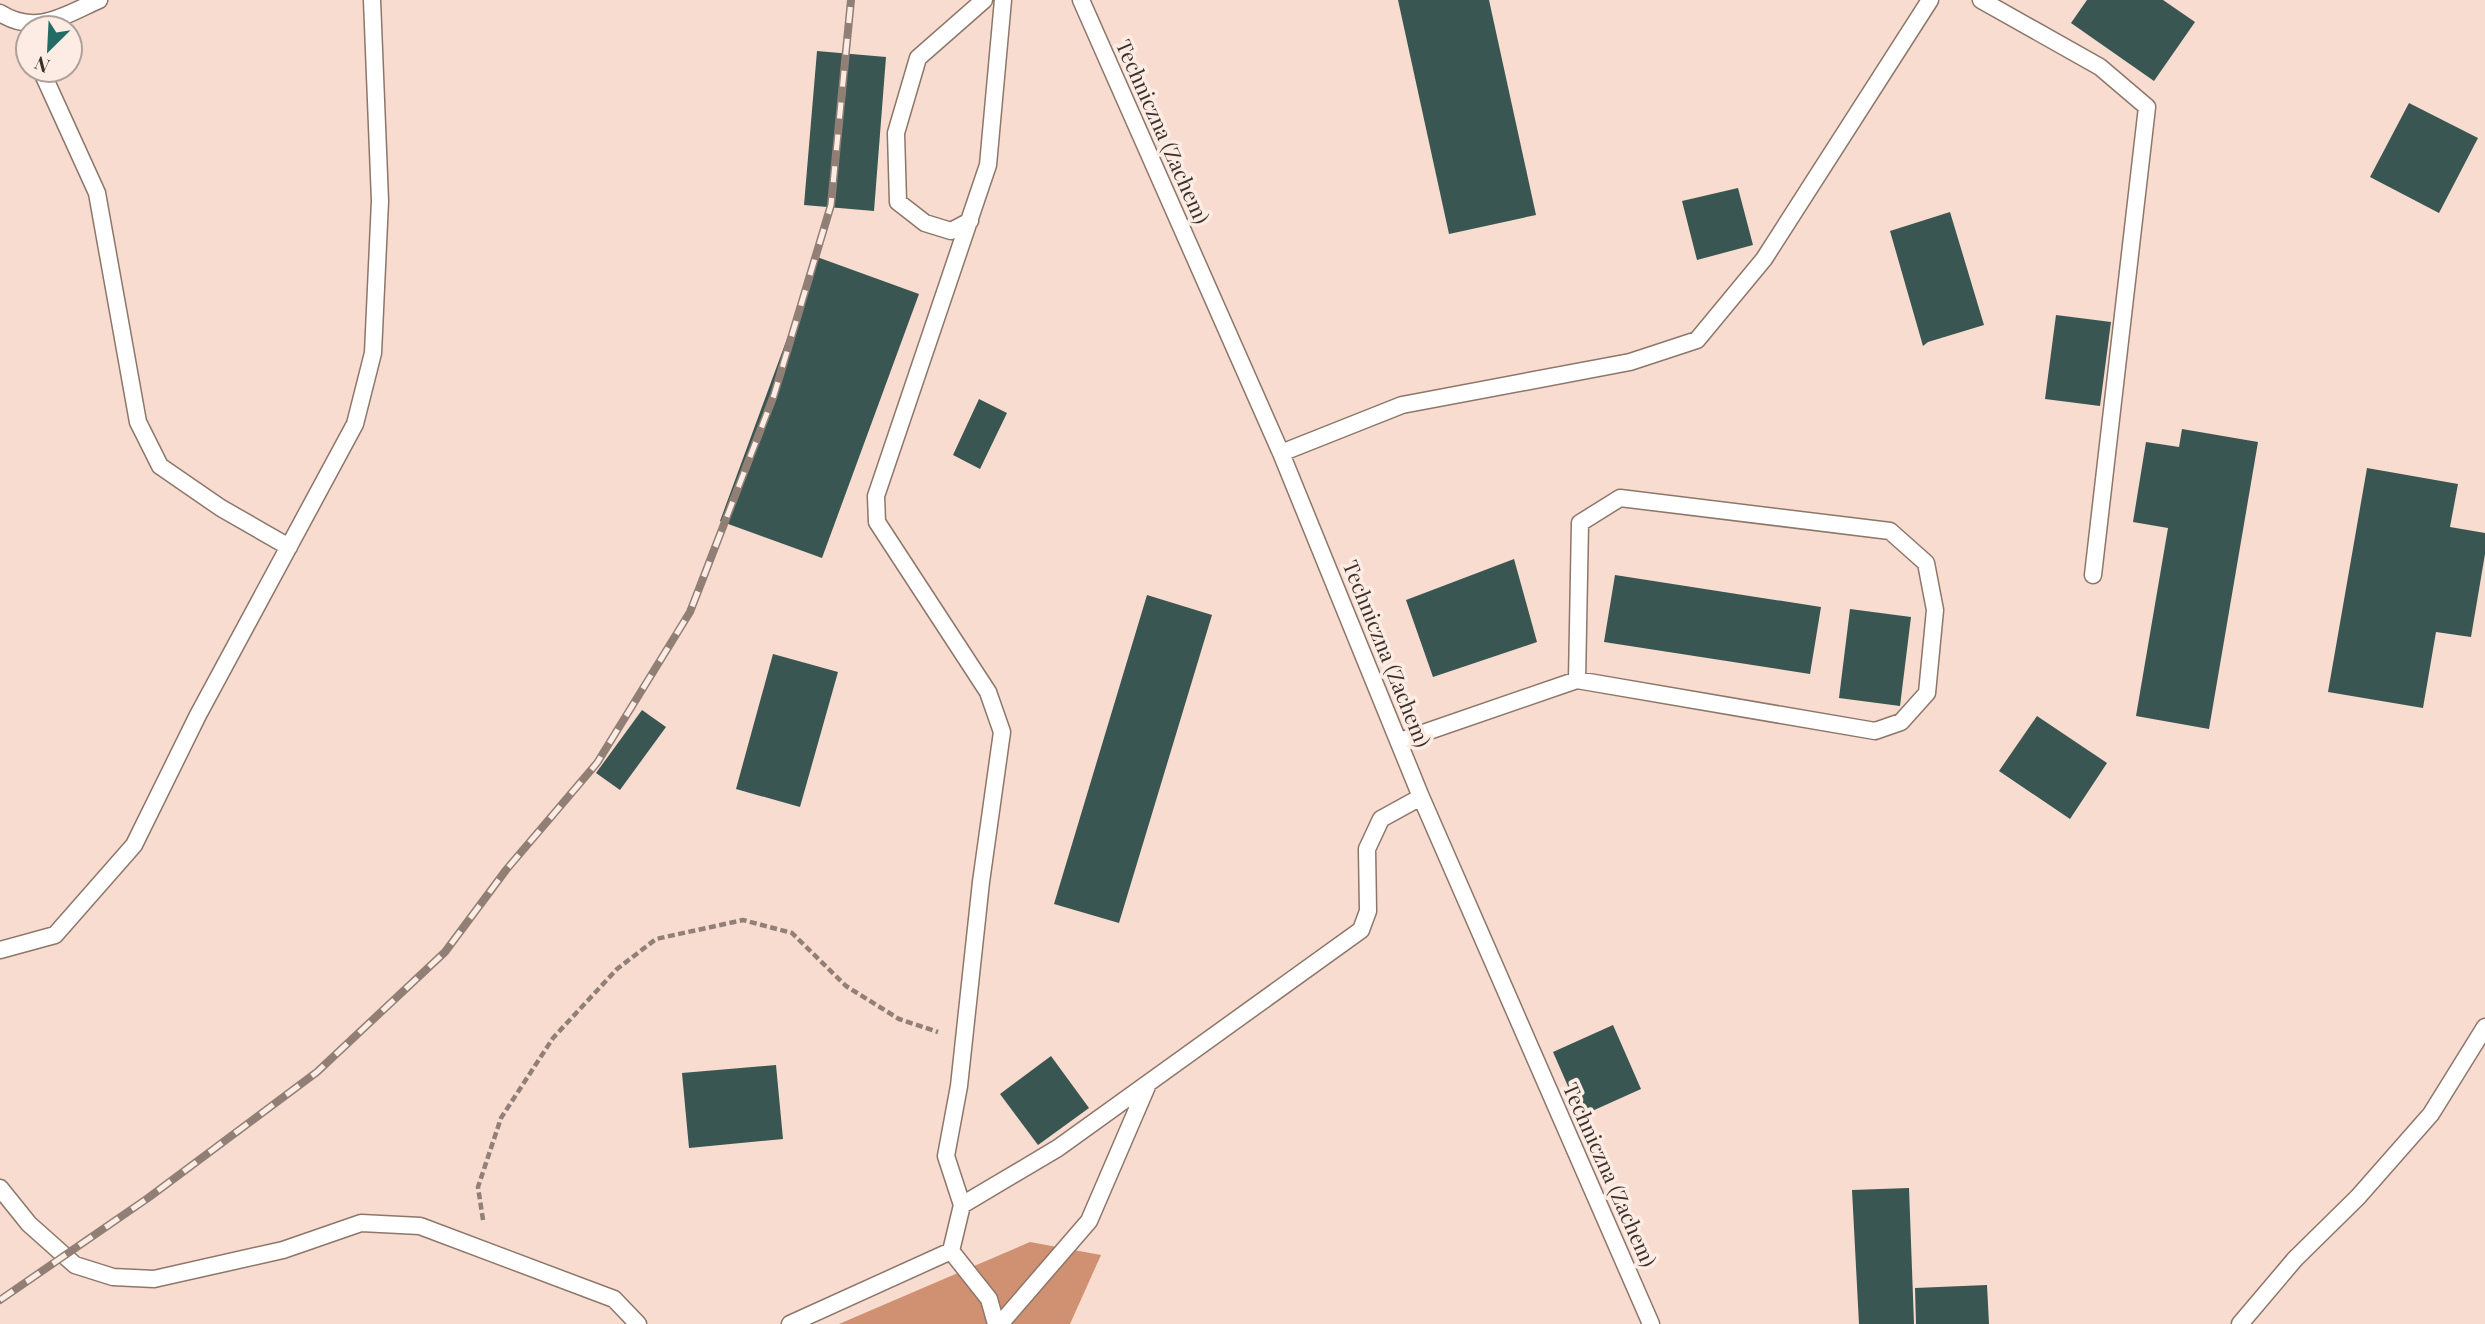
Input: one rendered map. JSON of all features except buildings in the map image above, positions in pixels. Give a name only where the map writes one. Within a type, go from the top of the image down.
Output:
[{"type":"lane","points":[[67,14],[99,0]]},
{"type":"lane","points":[[0,950],[55,935],[134,845],[198,715],[355,424],[373,353],[380,201],[372,0]]},
{"type":"lane","points":[[970,222],[951,231],[926,223],[898,202],[896,133],[918,58],[984,0]]},
{"type":"lane","points":[[951,1251],[962,1205],[946,1156],[964,1041],[981,882],[1002,732],[988,692],[877,522],[876,496],[988,165],[1003,0]]},
{"type":"lane","name":"Techniczna (Zachem)","points":[[1081,0],[1281,453],[1421,797],[1651,1324]]},
{"type":"lane","points":[[1281,453],[1402,405],[1630,362],[1697,340],[1764,260],[1930,0]]},
{"type":"lane","points":[[1981,0],[2100,67],[2147,107],[2093,575]]},
{"type":"lane","points":[[0,13],[14,24]]},
{"type":"lane","points":[[47,84],[97,193],[138,422],[160,466],[221,508],[289,547]]},
{"type":"lane","points":[[1400,741],[1577,680],[1875,731],[1901,722],[1927,693],[1935,610],[1926,563],[1890,531],[1619,498],[1580,523],[1577,680]]},
{"type":"lane","points":[[962,1205],[1058,1149],[1361,930],[1368,911],[1367,849],[1381,819],[1421,797]]},
{"type":"lane","points":[[2241,1324],[2295,1259],[2358,1197],[2431,1114],[2485,1027]]},
{"type":"lane","points":[[951,1251],[989,1298],[998,1324],[1089,1221],[1148,1084]]},
{"type":"lane","points":[[0,1188],[29,1224],[75,1265],[113,1277],[154,1279],[283,1250],[361,1223],[420,1226],[614,1299],[638,1324]]},
{"type":"lane","points":[[790,1324],[951,1251]]},
{"type":"path","points":[[487,1252],[478,1187],[501,1118],[553,1038],[617,969],[656,939],[743,920],[792,933],[846,986],[899,1019],[964,1041]]},
{"type":"shaded area","points":[[1030,1242],[1101,1255],[1070,1324],[839,1324]]},
{"type":"railway","points":[[0,1300],[148,1198],[317,1072],[445,952],[506,870],[597,763],[690,612],[774,395],[831,205],[851,0]]}]
